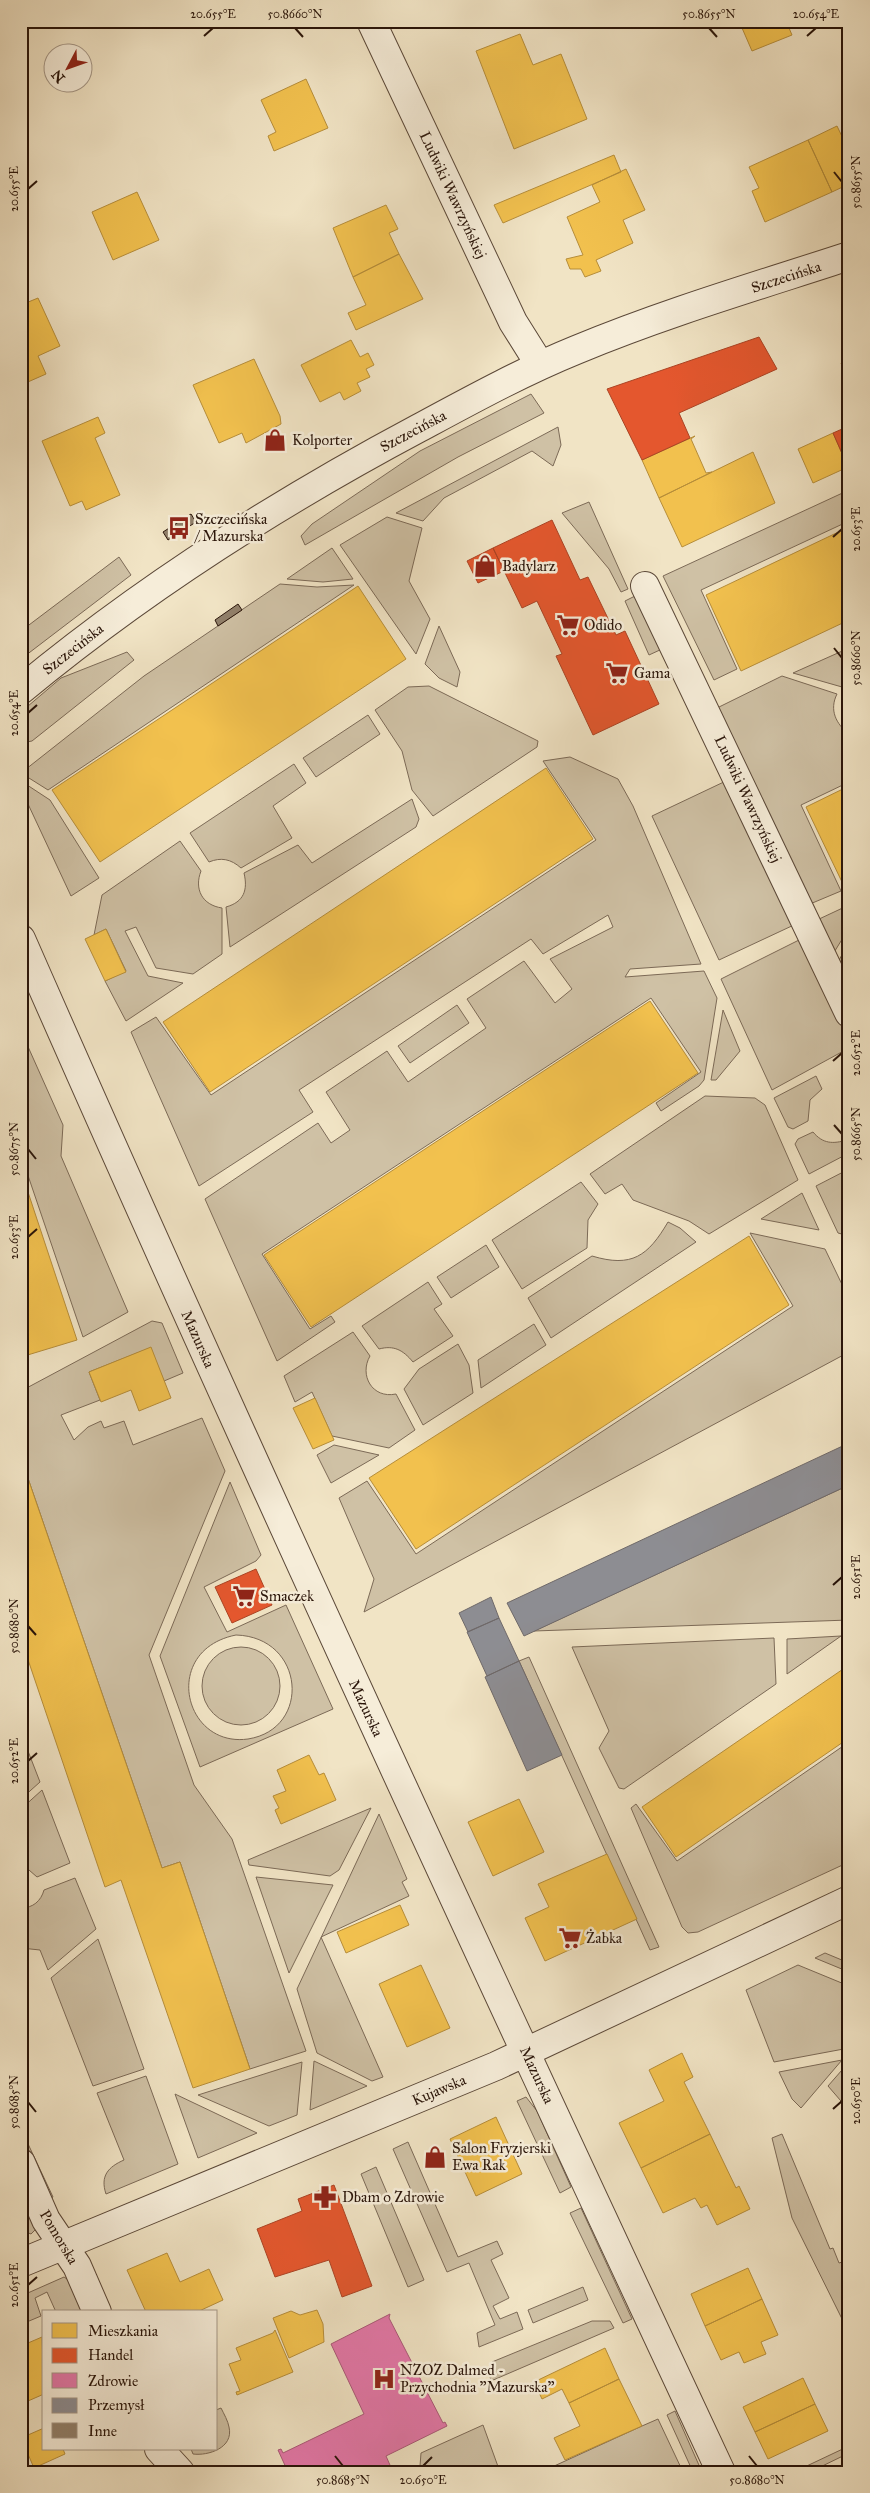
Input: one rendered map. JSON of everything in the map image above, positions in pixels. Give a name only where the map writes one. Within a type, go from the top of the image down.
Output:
[{"type":"street","name":"Ludwiki Wawrzyńskiej","points":[[371,21],[513,322],[540,365]]},
{"type":"street","name":"Szczecińska","points":[[21,690],[121,611],[284,502],[396,440],[540,365],[633,328],[849,256]]},
{"type":"street","name":"Ludwiki Wawrzyńskiej","points":[[646,586],[849,1013]]},
{"type":"street","name":"Mazurska","points":[[21,939],[182,1304],[721,2472]]},
{"type":"street","name":"Kujawska","points":[[21,2263],[526,2052],[849,1900]]},
{"type":"street","name":"Pomorska","points":[[21,2163],[46,2220],[77,2266],[96,2310]]},
{"type":"street","points":[[160,2450],[180,2472]]},
{"type":"shaded area","points":[[531,394],[544,413],[458,457],[305,545],[301,536],[312,524],[420,451]]},
{"type":"shaded area","points":[[558,427],[561,445],[553,466],[532,451],[444,498],[423,521],[396,513]]},
{"type":"shaded area","points":[[849,490],[849,521],[701,590],[737,669],[714,680],[663,576]]},
{"type":"shaded area","points":[[589,502],[628,589],[621,592],[609,569],[562,513]]},
{"type":"shaded area","points":[[387,517],[422,528],[409,581],[430,619],[416,654],[340,545]]},
{"type":"shaded area","points":[[332,548],[353,579],[323,582],[287,579]]},
{"type":"shaded area","points":[[119,557],[131,575],[21,659],[21,631]]},
{"type":"shaded area","points":[[280,584],[317,587],[354,585],[48,790],[21,773],[144,676]]},
{"type":"shaded area","points":[[643,592],[662,649],[649,655],[625,601]]},
{"type":"shaded area","points":[[439,626],[460,672],[457,687],[439,678],[425,664]]},
{"type":"shaded area","points":[[849,648],[849,683],[842,687],[793,673]]},
{"type":"shaded area","points":[[127,652],[134,660],[32,741],[21,743],[21,712],[61,678]]},
{"type":"shaded area","points":[[782,676],[837,694],[834,706],[835,716],[849,734],[849,782],[801,805],[841,891],[810,904],[717,708]]},
{"type":"shaded area","points":[[429,686],[538,741],[537,747],[433,816],[412,790],[402,751],[375,710],[408,687]]},
{"type":"shaded area","points":[[368,715],[380,734],[316,777],[303,758]]},
{"type":"shaded area","points":[[570,757],[618,779],[633,806],[701,964],[630,969],[625,977],[704,971],[717,998],[704,1080],[699,1086],[661,1111],[656,1103],[701,1072],[651,998],[262,1254],[310,1329],[331,1316],[335,1322],[277,1361],[205,1199],[318,1123],[331,1143],[350,1130],[326,1092],[387,1051],[408,1082],[486,1028],[467,999],[524,961],[555,1003],[572,989],[550,959],[613,927],[608,915],[543,954],[531,939],[299,1090],[313,1112],[199,1186],[131,1032],[156,1017],[211,1095],[596,840],[543,761]]},
{"type":"shaded area","points":[[294,764],[306,783],[273,806],[292,838],[241,868],[226,860],[209,862],[190,833]]},
{"type":"shaded area","points":[[728,780],[796,924],[719,960],[652,816]]},
{"type":"shaded area","points":[[21,781],[50,800],[99,878],[71,896],[21,789]]},
{"type":"shaded area","points":[[412,799],[419,819],[416,827],[230,947],[226,907],[241,899],[245,890],[244,873],[298,845],[312,863]]},
{"type":"shaded area","points":[[180,841],[201,871],[199,890],[201,895],[209,903],[222,908],[222,954],[193,974],[156,968],[136,927],[125,931],[148,976],[183,983],[126,1021],[105,981],[126,971],[106,929],[94,935],[102,895]]},
{"type":"shaded area","points":[[849,905],[849,928],[833,954],[817,920]]},
{"type":"shaded area","points":[[803,938],[849,1033],[849,1048],[772,1090],[721,979]]},
{"type":"shaded area","points":[[849,942],[849,985],[838,962]]},
{"type":"shaded area","points":[[457,1005],[469,1023],[410,1063],[398,1046]]},
{"type":"shaded area","points":[[723,1010],[740,1051],[716,1080],[711,1080]]},
{"type":"shaded area","points":[[21,1031],[63,1125],[61,1156],[128,1312],[83,1337],[21,1155]]},
{"type":"shaded area","points":[[816,1076],[822,1089],[810,1100],[808,1121],[793,1129],[788,1127],[774,1098]]},
{"type":"shaded area","points":[[705,1096],[755,1098],[765,1105],[798,1180],[709,1234],[689,1221],[633,1200],[622,1184],[605,1194],[590,1174]]},
{"type":"shaded area","points":[[813,1132],[828,1142],[847,1140],[849,1153],[809,1174],[795,1144],[798,1139]]},
{"type":"shaded area","points":[[849,1169],[849,1236],[838,1233],[816,1186]]},
{"type":"shaded area","points":[[581,1182],[598,1204],[588,1220],[587,1248],[522,1289],[492,1240]]},
{"type":"shaded area","points":[[802,1193],[819,1230],[761,1219]]},
{"type":"shaded area","points":[[668,1222],[680,1228],[696,1242],[551,1338],[528,1298],[592,1256],[618,1261],[638,1256],[646,1251],[661,1234]]},
{"type":"shaded area","points":[[750,1233],[825,1249],[849,1299],[849,1352],[364,1612],[374,1579],[339,1498],[367,1481],[416,1554],[793,1306]]},
{"type":"shaded area","points":[[486,1245],[499,1267],[451,1298],[437,1277]]},
{"type":"shaded area","points":[[428,1282],[442,1304],[434,1309],[453,1336],[413,1362],[406,1354],[394,1348],[379,1349],[362,1326]]},
{"type":"shaded area","points":[[152,1321],[162,1323],[183,1373],[164,1381],[150,1348],[89,1372],[100,1400],[61,1415],[74,1440],[88,1427],[101,1421],[104,1428],[124,1421],[133,1445],[202,1418],[225,1471],[149,1655],[194,1785],[232,1839],[306,2051],[250,2069],[180,1862],[162,1868],[21,1458],[21,1391]]},
{"type":"shaded area","points":[[534,1324],[546,1345],[481,1388],[478,1360]]},
{"type":"shaded area","points":[[353,1332],[370,1356],[366,1371],[370,1384],[380,1393],[396,1394],[415,1430],[389,1448],[332,1436],[312,1392],[295,1402],[284,1376]]},
{"type":"shaded area","points":[[458,1344],[469,1365],[473,1393],[423,1425],[404,1389],[419,1369]]},
{"type":"shaded area","points":[[334,1445],[379,1455],[331,1483],[317,1455]]},
{"type":"shaded area","points":[[230,1482],[261,1555],[256,1561],[204,1587],[227,1632],[286,1605],[333,1709],[200,1767],[160,1656]],"holes":[[[236,1635],[259,1640],[276,1651],[287,1666],[292,1684],[291,1702],[283,1719],[269,1732],[248,1739],[226,1738],[208,1729],[196,1714],[190,1696],[190,1677],[197,1659],[212,1644]]]},
{"type":"shaded area","points":[[849,1485],[849,1620],[534,1631]]},
{"type":"shaded area","points":[[841,1636],[787,1674],[787,1639]]},
{"type":"shaded area","points":[[774,1638],[776,1684],[624,1789],[619,1788],[599,1748],[609,1731],[572,1647]]},
{"type":"shaded area","points":[[241,1647],[256,1650],[268,1659],[277,1671],[280,1686],[277,1701],[268,1713],[256,1722],[241,1725],[226,1722],[214,1713],[205,1701],[202,1686],[205,1671],[214,1659],[226,1650]]},
{"type":"shaded area","points":[[529,1657],[659,1947],[650,1950],[519,1661]]},
{"type":"shaded area","points":[[21,1733],[40,1782],[21,1799]]},
{"type":"shaded area","points":[[849,1742],[849,1862],[698,1932],[688,1933],[682,1927],[631,1808],[636,1804],[677,1861]]},
{"type":"shaded area","points":[[42,1790],[70,1863],[37,1877],[29,1870],[21,1869],[21,1809]]},
{"type":"shaded area","points":[[371,1808],[339,1870],[330,1876],[249,1865],[248,1860]]},
{"type":"shaded area","points":[[379,1814],[407,1879],[402,1882],[409,1896],[321,1937]]},
{"type":"shaded area","points":[[256,1877],[333,1885],[289,1973]]},
{"type":"shaded area","points":[[75,1878],[96,1929],[48,1970],[40,1950],[21,1948],[21,1908],[29,1907],[36,1903],[44,1890]]},
{"type":"shaded area","points":[[321,1937],[383,2077],[372,2081],[317,2053],[297,1989]]},
{"type":"shaded area","points":[[98,1939],[144,2069],[93,2086],[51,1978]]},
{"type":"shaded area","points":[[825,1953],[849,1963],[849,1972],[815,1958]]},
{"type":"shaded area","points":[[798,1965],[849,1986],[849,2048],[774,2062],[746,1990]]},
{"type":"shaded area","points":[[842,2060],[801,2108],[792,2099],[779,2072]]},
{"type":"shaded area","points":[[314,2061],[367,2086],[310,2110]]},
{"type":"shaded area","points":[[302,2062],[297,2115],[269,2126],[198,2095]]},
{"type":"shaded area","points":[[849,2062],[849,2107],[847,2108],[828,2086]]},
{"type":"shaded area","points":[[146,2076],[178,2164],[106,2194],[104,2182],[107,2173],[124,2160],[97,2093]]},
{"type":"shaded area","points":[[175,2094],[257,2133],[198,2158]]},
{"type":"shaded area","points":[[526,2097],[537,2111],[571,2187],[560,2193],[517,2101]]},
{"type":"shaded area","points":[[21,2129],[53,2197],[47,2201],[21,2143]]},
{"type":"shaded area","points":[[782,2134],[830,2249],[833,2248],[839,2263],[849,2260],[849,2333],[792,2218],[772,2138]]},
{"type":"shaded area","points":[[408,2142],[458,2257],[497,2241],[503,2254],[491,2260],[509,2298],[493,2306],[500,2319],[517,2312],[523,2329],[479,2347],[477,2333],[495,2325],[469,2263],[447,2272],[393,2149]]},
{"type":"shaded area","points":[[376,2167],[424,2280],[408,2287],[361,2174]]},
{"type":"shaded area","points":[[21,2187],[37,2228],[31,2234],[21,2230]]},
{"type":"shaded area","points":[[581,2208],[632,2319],[623,2323],[570,2213]]},
{"type":"shaded area","points":[[64,2277],[73,2283],[85,2310],[55,2310],[47,2292],[35,2298],[41,2316],[22,2324],[28,2344],[21,2346],[21,2296]]},
{"type":"shaded area","points":[[583,2287],[588,2300],[533,2323],[528,2310]]},
{"type":"shaded area","points":[[592,2321],[610,2321],[614,2328],[491,2381],[489,2373],[492,2362]]},
{"type":"shaded area","points":[[221,2408],[227,2420],[230,2434],[224,2445],[218,2449],[218,2409]]},
{"type":"shaded area","points":[[675,2411],[702,2472],[693,2472],[667,2415]]},
{"type":"shaded area","points":[[658,2419],[683,2472],[541,2472],[642,2426]]},
{"type":"shaded area","points":[[483,2425],[500,2472],[424,2472],[420,2466],[421,2453]]},
{"type":"shaded area","points":[[849,2446],[849,2453],[810,2472],[794,2472]]},
{"type":"shaded area","points":[[191,2450],[216,2450],[206,2454],[193,2454]]},
{"type":"building: Mieszkania","points":[[739,21],[786,21],[792,35],[752,51]]},
{"type":"building: Mieszkania","points":[[520,34],[533,65],[561,54],[587,119],[514,149],[476,51]]},
{"type":"building: Mieszkania","points":[[306,79],[328,128],[274,151],[268,136],[276,132],[261,100]]},
{"type":"building: Mieszkania","points":[[837,126],[849,151],[849,184],[832,192],[808,140]]},
{"type":"building: Mieszkania","points":[[808,140],[832,192],[765,222],[752,191],[759,188],[749,167]]},
{"type":"building: Mieszkania","points":[[614,155],[621,172],[503,223],[494,205]]},
{"type":"building: Mieszkania","points":[[626,169],[645,210],[623,220],[633,243],[596,260],[601,271],[585,277],[581,269],[570,269],[566,259],[583,255],[567,217],[600,202],[592,185]]},
{"type":"building: Mieszkania","points":[[137,192],[159,240],[113,260],[92,212]]},
{"type":"building: Mieszkania","points":[[386,205],[398,229],[389,233],[399,254],[353,277],[333,228]]},
{"type":"building: Mieszkania","points":[[399,254],[423,299],[356,330],[348,313],[366,305],[353,277]]},
{"type":"building: Mieszkania","points":[[38,298],[60,346],[38,356],[46,374],[21,385],[21,305]]},
{"type":"building: Mieszkania","points":[[849,333],[849,345],[844,335]]},
{"type":"building: Mieszkania","points":[[351,340],[360,357],[368,353],[374,365],[366,369],[370,377],[357,383],[361,391],[344,400],[340,392],[320,402],[301,365]]},
{"type":"building: Mieszkania","points":[[254,359],[280,416],[281,424],[246,443],[242,433],[219,443],[193,385]]},
{"type":"building: Mieszkania","points":[[849,359],[849,379],[848,379],[841,363]]},
{"type":"building: Mieszkania","points":[[98,417],[105,433],[95,438],[120,495],[86,510],[82,501],[70,506],[42,441]]},
{"type":"building: Mieszkania","points":[[833,433],[848,467],[813,483],[798,449]]},
{"type":"building: Mieszkania","points":[[695,436],[691,439],[706,473],[712,472],[659,498],[642,460]]},
{"type":"building: Mieszkania","points":[[753,452],[775,503],[682,547],[659,498]]},
{"type":"building: Mieszkania","points":[[849,527],[849,620],[741,671],[706,595]]},
{"type":"building: Mieszkania","points":[[358,586],[406,659],[100,862],[52,790]]},
{"type":"building: Mieszkania","points":[[546,768],[593,839],[210,1092],[163,1022]]},
{"type":"building: Mieszkania","points":[[849,786],[849,879],[842,882],[806,807]]},
{"type":"building: Mieszkania","points":[[106,929],[126,972],[105,981],[85,939]]},
{"type":"building: Mieszkania","points":[[650,1001],[698,1073],[311,1327],[264,1255]]},
{"type":"building: Mieszkania","points":[[21,1171],[77,1340],[21,1357]]},
{"type":"building: Mieszkania","points":[[749,1236],[789,1305],[416,1549],[369,1478]]},
{"type":"building: Mieszkania","points":[[151,1347],[171,1398],[139,1411],[131,1390],[101,1402],[89,1372]]},
{"type":"building: Mieszkania","points":[[315,1398],[334,1440],[313,1449],[293,1408]]},
{"type":"building: Mieszkania","points":[[21,1458],[162,1868],[180,1862],[250,2069],[193,2088],[121,1880],[105,1887],[21,1639]]},
{"type":"building: Mieszkania","points":[[849,1665],[849,1738],[676,1857],[642,1807]]},
{"type":"building: Mieszkania","points":[[309,1755],[319,1775],[324,1773],[336,1800],[281,1824],[275,1810],[279,1808],[273,1796],[286,1791],[277,1770]]},
{"type":"building: Mieszkania","points":[[519,1799],[544,1852],[493,1876],[468,1822]]},
{"type":"building: Mieszkania","points":[[607,1854],[637,1919],[545,1961],[525,1918],[549,1907],[538,1884]]},
{"type":"building: Mieszkania","points":[[400,1905],[409,1925],[346,1953],[337,1932]]},
{"type":"building: Mieszkania","points":[[421,1965],[450,2028],[407,2047],[379,1984]]},
{"type":"building: Mieszkania","points":[[682,2053],[693,2077],[684,2082],[710,2134],[641,2168],[619,2123],[664,2101],[649,2070]]},
{"type":"building: Mieszkania","points":[[496,2117],[522,2174],[476,2196],[450,2139]]},
{"type":"building: Mieszkania","points":[[710,2134],[736,2188],[739,2186],[750,2209],[717,2225],[707,2205],[701,2208],[695,2198],[663,2213],[641,2168]]},
{"type":"building: Mieszkania","points":[[167,2253],[180,2282],[209,2269],[223,2300],[201,2310],[145,2310],[127,2270]]},
{"type":"building: Mieszkania","points":[[748,2268],[762,2299],[705,2326],[691,2294]]},
{"type":"building: Mieszkania","points":[[762,2299],[778,2335],[761,2342],[766,2354],[744,2363],[739,2352],[721,2360],[705,2326]]},
{"type":"building: Mieszkania","points":[[317,2310],[323,2324],[324,2342],[289,2358],[273,2318],[291,2311],[300,2315]]},
{"type":"building: Mieszkania","points":[[275,2330],[293,2372],[237,2395],[236,2392],[240,2391],[229,2364],[241,2360],[236,2348],[273,2333]]},
{"type":"building: Mieszkania","points":[[42,2337],[42,2395],[28,2401],[21,2387],[21,2346]]},
{"type":"building: Mieszkania","points":[[605,2348],[619,2379],[569,2403],[562,2389],[542,2399],[534,2382]]},
{"type":"building: Mieszkania","points":[[803,2378],[815,2404],[755,2432],[743,2407]]},
{"type":"building: Mieszkania","points":[[619,2379],[642,2426],[565,2460],[554,2438],[580,2426],[569,2403]]},
{"type":"building: Mieszkania","points":[[815,2404],[828,2431],[768,2459],[755,2432]]},
{"type":"building: Mieszkania","points":[[42,2429],[42,2450],[63,2450],[65,2454],[34,2468],[21,2438]]},
{"type":"building: Handel","points":[[759,337],[777,369],[679,413],[690,438],[642,460],[607,389]]},
{"type":"building: Handel","points":[[849,426],[849,467],[848,467],[833,433]]},
{"type":"building: Handel","points":[[552,520],[580,580],[588,577],[616,635],[625,631],[659,704],[593,735],[556,656],[562,654],[537,601],[522,608],[493,548]]},
{"type":"building: Handel","points":[[493,548],[504,571],[478,583],[467,561]]},
{"type":"building: Handel","name":"Smaczek","points":[[256,1569],[272,1605],[232,1623],[215,1587]]},
{"type":"building: Handel","points":[[334,2185],[372,2286],[342,2297],[329,2260],[275,2277],[257,2229],[302,2211],[298,2199]]},
{"type":"building: Zdrowie","name":"NZOZ Dalmed - Przychodnia \"Mazurska\"","points":[[390,2314],[389,2318],[443,2423],[445,2422],[447,2426],[386,2456],[393,2472],[288,2472],[278,2450],[281,2449],[283,2453],[364,2414],[331,2344]]},
{"type":"building: Przemysł","points":[[849,1443],[849,1485],[524,1636],[507,1603]]},
{"type":"building: Przemysł","points":[[491,1597],[499,1618],[468,1632],[459,1613]]},
{"type":"building: Przemysł","points":[[499,1618],[519,1661],[487,1676],[467,1632]]},
{"type":"building: Przemysł","points":[[519,1661],[562,1755],[527,1771],[485,1677]]},
{"type":"building: Inne","points":[[191,514],[196,522],[168,540],[163,532]]},
{"type":"building: Inne","points":[[238,604],[242,610],[218,626],[215,620]]},
{"type":"place","name":"Kolporter","points":[[275,440]]},
{"type":"place","name":"Szczecińska / Mazurska","points":[[179,528]]},
{"type":"place","name":"Badylarz","points":[[485,566]]},
{"type":"place","name":"Odido","points":[[568,625]]},
{"type":"place","name":"Gama","points":[[617,673]]},
{"type":"place","name":"Smaczek","points":[[244,1596]]},
{"type":"place","name":"Żabka","points":[[570,1938]]},
{"type":"place","name":"Salon Fryzjerski Ewa Rak","points":[[435,2157]]},
{"type":"place","name":"Dbam o Zdrowie","points":[[325,2197]]},
{"type":"place","name":"NZOZ Dalmed - Przychodnia \"Mazurska\"","points":[[384,2379]]}]
